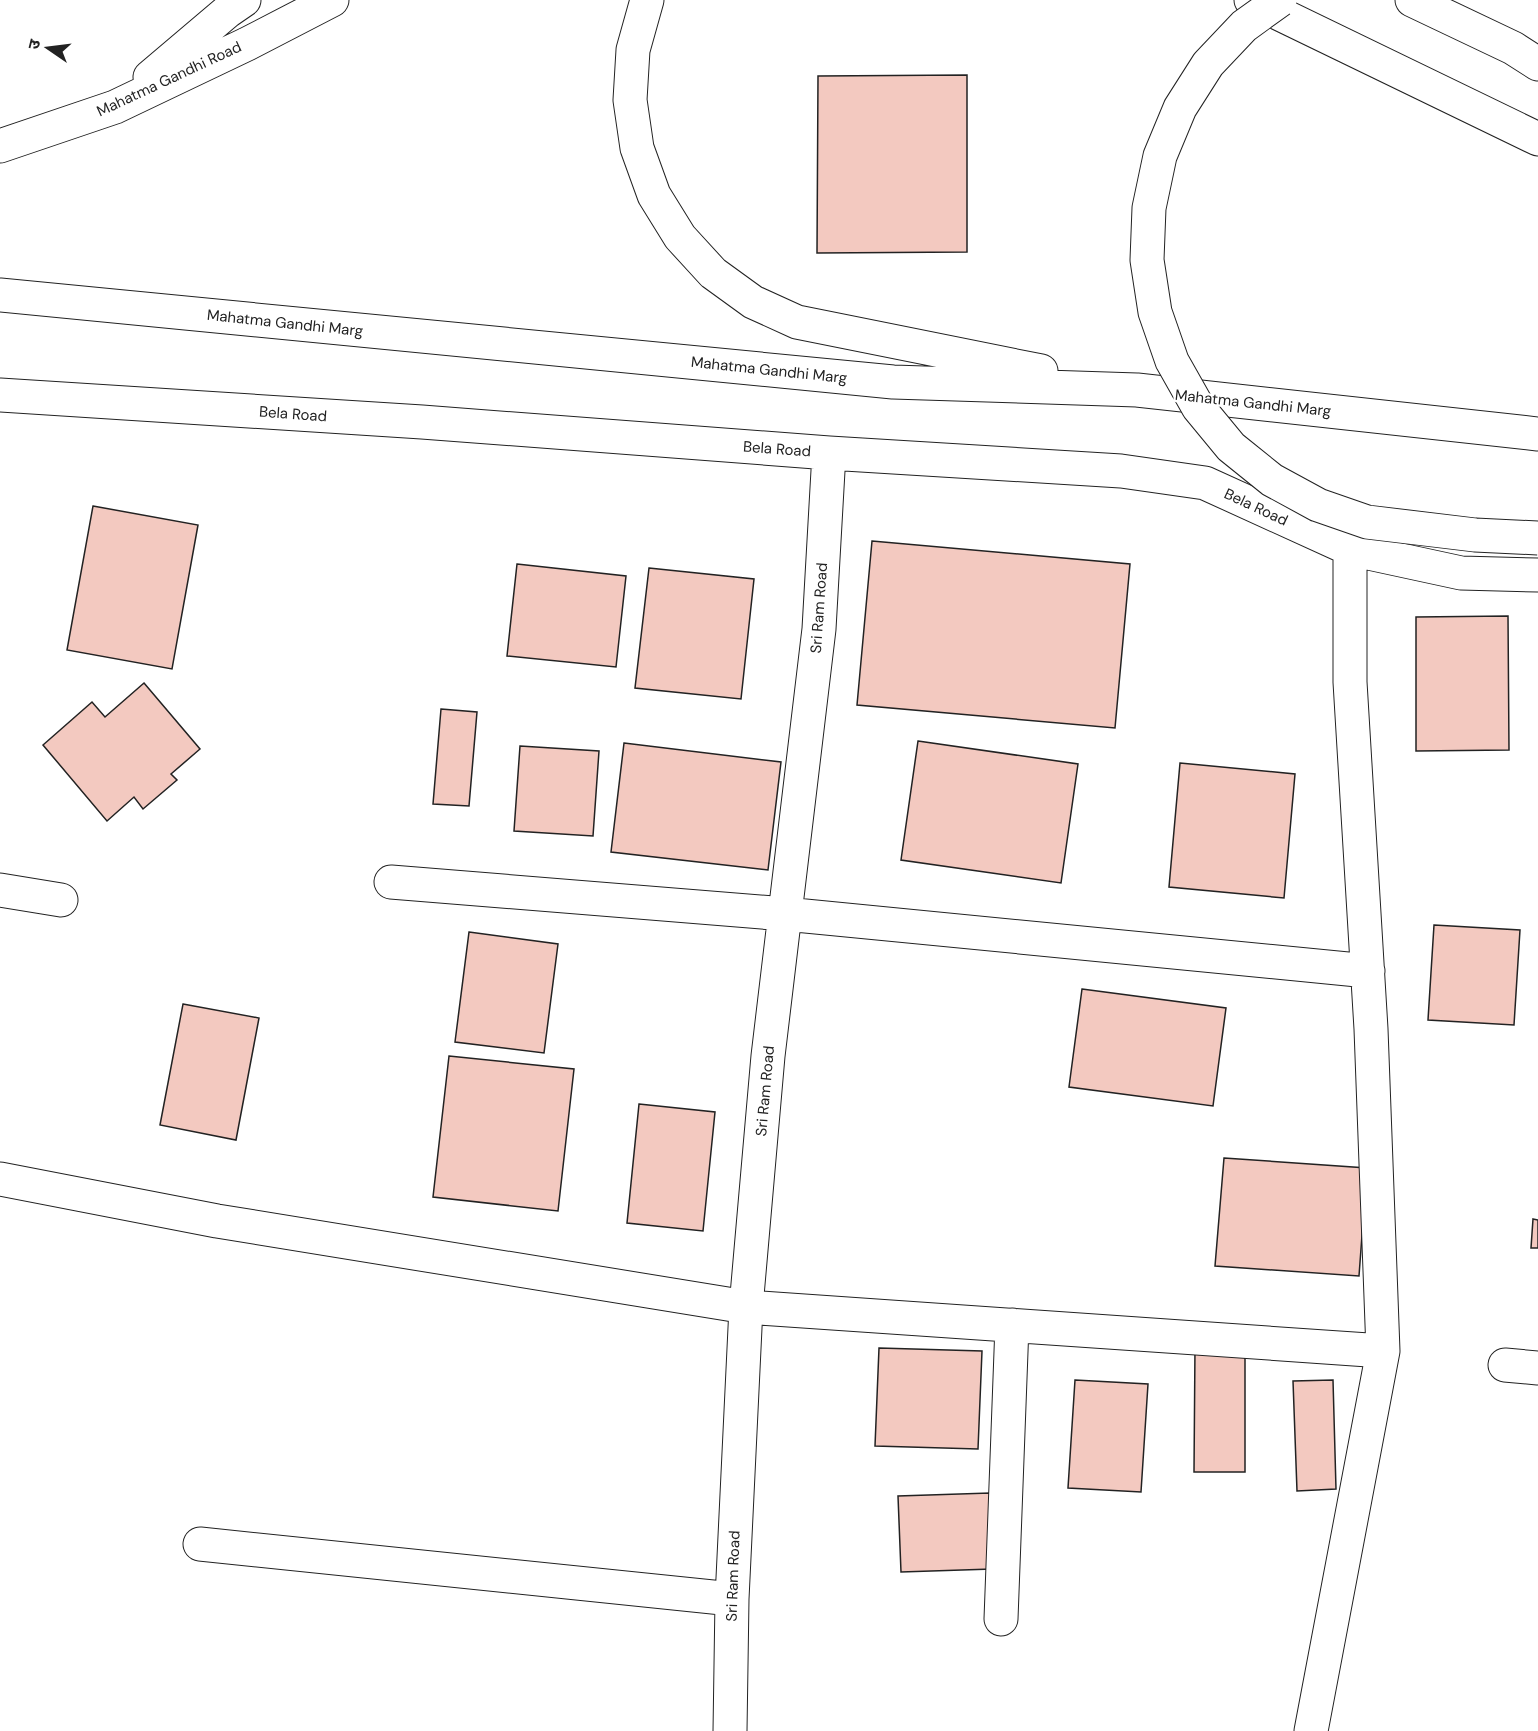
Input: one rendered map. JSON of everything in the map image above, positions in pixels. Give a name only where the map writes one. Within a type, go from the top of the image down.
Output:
[{"type":"main road","points":[[115,107],[244,0]]},
{"type":"main road","name":"Mahatma Gandhi Road","points":[[0,146],[115,107],[248,44],[332,0]]},
{"type":"main road","points":[[647,0],[633,50],[630,100],[637,148],[654,195],[680,237],[713,273],[753,302],[797,322],[1137,390]]},
{"type":"main road","points":[[1251,0],[1538,139]]},
{"type":"main road","points":[[1280,0],[1244,26],[1208,64],[1180,108],[1160,156],[1149,208],[1147,260],[1155,312],[1172,362],[1198,407],[1231,447],[1272,480],[1318,505],[1367,522],[1475,535],[1538,538]]},
{"type":"main road","points":[[1412,0],[1513,48],[1538,64]]},
{"type":"main road","name":"Mahatma Gandhi Marg","points":[[0,295],[893,382],[1137,390],[1538,434]]},
{"type":"main road","name":"Bela Road","points":[[0,395],[1121,471],[1205,483],[1350,549],[1461,573],[1538,575]]},
{"type":"main road","name":"Sri Ram Road","points":[[730,1731],[732,1599],[746,1306],[767,1068],[819,629],[829,453]]},
{"type":"main road","points":[[1311,1731],[1383,1351],[1368,971],[1350,682],[1350,549]]},
{"type":"main road","points":[[391,882],[785,914],[1368,971]]},
{"type":"main road","points":[[0,890],[61,900]]},
{"type":"main road","points":[[0,1179],[217,1221],[746,1306],[1383,1351]]},
{"type":"main road","points":[[1001,1619],[1012,1325]]},
{"type":"main road","points":[[1505,1365],[1538,1368]]},
{"type":"main road","points":[[200,1544],[732,1599]]},
{"type":"building","points":[[967,75],[967,252],[817,253],[818,76]]},
{"type":"building","points":[[93,506],[198,525],[172,669],[67,650]]},
{"type":"building","points":[[872,541],[1130,564],[1115,728],[857,705]]},
{"type":"building","points":[[517,564],[626,576],[616,667],[507,656]]},
{"type":"building","points":[[649,568],[754,579],[741,699],[635,688]]},
{"type":"building","points":[[1508,616],[1509,750],[1416,751],[1416,617]]},
{"type":"building","points":[[144,683],[200,749],[171,774],[177,780],[143,809],[134,797],[107,821],[43,745],[92,702],[105,717]]},
{"type":"building","points":[[441,709],[477,712],[469,806],[433,804]]},
{"type":"building","points":[[918,741],[1078,764],[1061,883],[901,860]]},
{"type":"building","points":[[624,743],[781,762],[768,870],[611,852]]},
{"type":"building","points":[[520,746],[599,751],[593,836],[514,831]]},
{"type":"building","points":[[1180,763],[1295,774],[1284,898],[1169,887]]},
{"type":"building","points":[[1434,925],[1520,930],[1514,1025],[1428,1020]]},
{"type":"building","points":[[469,932],[558,944],[544,1053],[455,1042]]},
{"type":"building","points":[[1082,989],[1226,1008],[1213,1106],[1069,1087]]},
{"type":"building","points":[[183,1004],[259,1018],[236,1140],[160,1125]]},
{"type":"building","points":[[449,1056],[574,1069],[558,1211],[433,1197]]},
{"type":"building","points":[[639,1104],[715,1112],[703,1231],[627,1223]]},
{"type":"building","points":[[1224,1158],[1367,1168],[1359,1276],[1215,1266]]},
{"type":"building","points":[[1533,1219],[1538,1220],[1538,1248],[1531,1248]]},
{"type":"building","points":[[1195,1346],[1245,1347],[1245,1472],[1194,1472]]},
{"type":"building","points":[[879,1348],[982,1351],[978,1449],[875,1446]]},
{"type":"building","points":[[1075,1380],[1148,1384],[1141,1492],[1068,1488]]},
{"type":"building","points":[[1333,1380],[1336,1489],[1297,1491],[1293,1381]]},
{"type":"building","points":[[990,1493],[992,1569],[901,1572],[898,1496]]}]
